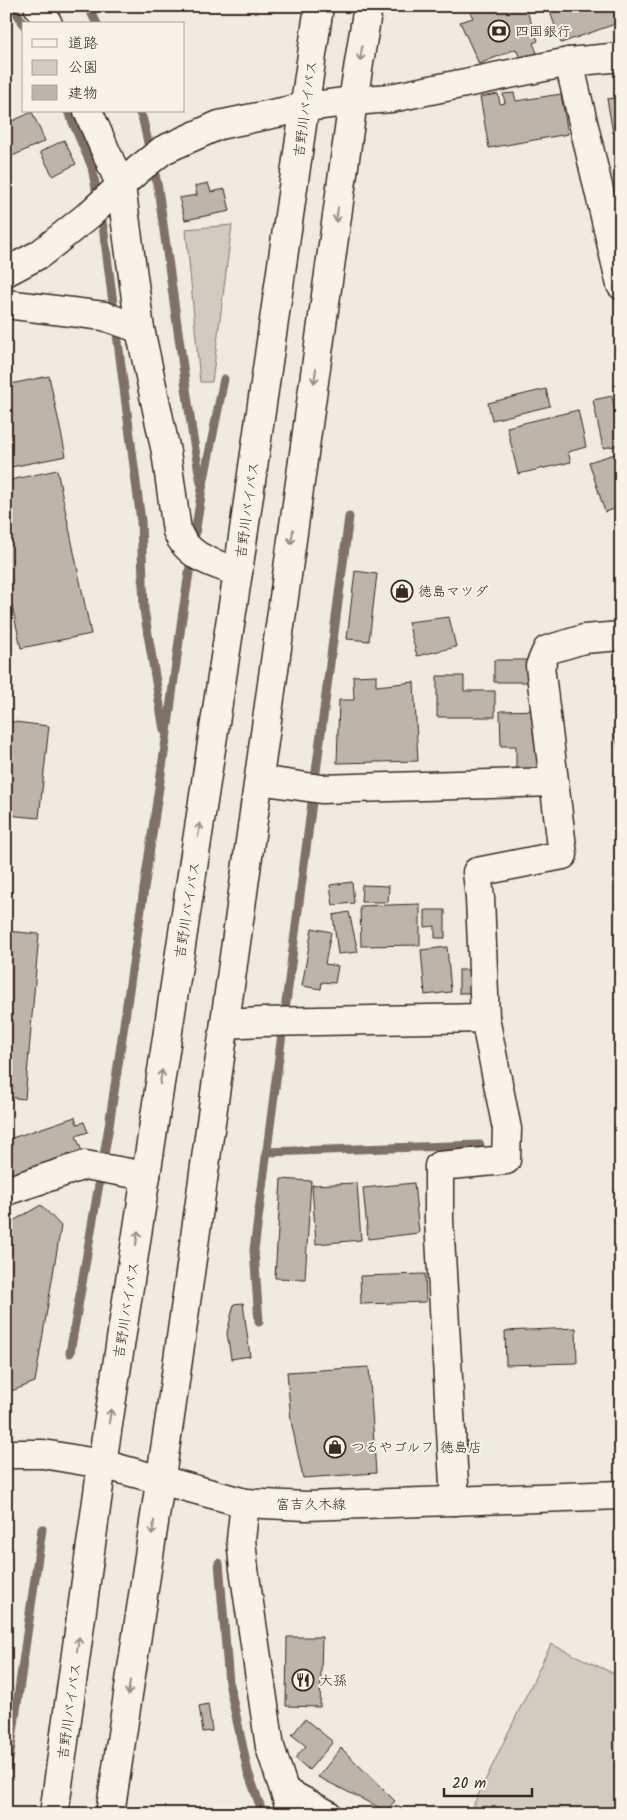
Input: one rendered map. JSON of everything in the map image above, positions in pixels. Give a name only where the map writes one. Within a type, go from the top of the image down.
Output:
[{"type":"main road","points":[[38,6],[47,22]]},
{"type":"main road","name":"吉野川バイパス","points":[[54,1814],[102,1464],[238,572],[319,6]]},
{"type":"main road","points":[[110,1814],[161,1480],[353,101],[368,6]]},
{"type":"main road","points":[[6,272],[40,254],[163,150],[218,124],[306,107],[391,98],[569,62],[621,57]]},
{"type":"main road","points":[[569,62],[621,285]]},
{"type":"main road","points":[[88,112],[114,192],[123,323],[166,452],[177,532],[190,550],[206,561],[238,572]]},
{"type":"main road","points":[[6,304],[123,323]]},
{"type":"main road","points":[[455,1501],[439,1220],[439,1166],[506,1160],[507,1129],[485,1018],[480,898],[477,872],[563,855],[540,666],[547,650],[584,640],[621,636]]},
{"type":"main road","points":[[259,780],[313,788],[554,782]]},
{"type":"main road","points":[[225,1024],[485,1018]]},
{"type":"main road","points":[[6,1191],[85,1165],[146,1176]]},
{"type":"main road","name":"富吉久木線","points":[[6,1454],[43,1454],[102,1464],[245,1503],[306,1506],[621,1495]]},
{"type":"main road","points":[[245,1503],[242,1540],[244,1569],[270,1747],[289,1803],[327,1814]]},
{"type":"green space","points":[[232,225],[212,382],[200,382],[186,229]]},
{"type":"green space","points":[[551,1644],[621,1677],[621,1814],[469,1814]]},
{"type":"building","name":"四国銀行","points":[[467,6],[525,6],[538,41],[533,43],[537,53],[521,60],[516,49],[479,64],[460,22],[473,18]]},
{"type":"building","points":[[548,6],[621,6],[621,22],[561,43]]},
{"type":"building","points":[[514,93],[516,101],[561,94],[568,134],[489,148],[480,97],[498,94],[500,104],[505,103],[503,94]]},
{"type":"building","points":[[621,97],[621,131],[613,133],[607,99]]},
{"type":"building","points":[[32,112],[45,141],[6,159],[6,124]]},
{"type":"building","points":[[64,140],[76,164],[53,176],[40,152]]},
{"type":"building","points":[[208,183],[211,192],[225,189],[230,211],[185,220],[179,198],[197,195],[195,186]]},
{"type":"building","points":[[621,203],[621,238],[615,204]]},
{"type":"building","points":[[49,376],[66,456],[6,468],[6,385]]},
{"type":"building","points":[[546,389],[550,406],[492,420],[488,403]]},
{"type":"building","points":[[612,396],[621,445],[603,448],[593,400]]},
{"type":"building","points":[[578,410],[586,447],[568,452],[571,462],[518,474],[507,427]]},
{"type":"building","points":[[621,452],[621,507],[605,512],[589,462]]},
{"type":"building","points":[[57,470],[91,634],[21,648],[6,577],[6,481]]},
{"type":"building","points":[[355,571],[377,574],[369,641],[347,639]]},
{"type":"building","points":[[449,617],[456,647],[417,656],[408,622]]},
{"type":"building","points":[[494,660],[528,660],[529,682],[494,682]]},
{"type":"building","points":[[376,675],[376,686],[414,682],[418,761],[337,763],[339,700],[354,700],[353,676]]},
{"type":"building","points":[[437,676],[464,676],[464,691],[495,691],[495,717],[437,717]]},
{"type":"building","points":[[540,710],[541,768],[516,769],[516,746],[501,746],[500,711]]},
{"type":"building","points":[[6,721],[49,726],[39,818],[6,815]]},
{"type":"building","points":[[621,729],[621,760],[614,731]]},
{"type":"building","points":[[352,882],[354,903],[333,905],[330,885]]},
{"type":"building","points":[[362,885],[389,886],[388,902],[361,902]]},
{"type":"building","points":[[420,904],[420,945],[361,946],[360,906]]},
{"type":"building","points":[[425,910],[445,910],[445,938],[435,938],[435,926],[425,927]]},
{"type":"building","points":[[349,912],[358,952],[338,954],[333,915]]},
{"type":"building","points":[[312,928],[331,932],[325,964],[338,966],[335,983],[322,982],[321,989],[302,986]]},
{"type":"building","points":[[6,931],[39,934],[25,1099],[6,1097]]},
{"type":"building","points":[[447,947],[451,992],[425,995],[421,950]]},
{"type":"building","points":[[459,970],[474,970],[474,993],[459,993]]},
{"type":"building","points":[[75,1117],[77,1124],[84,1122],[88,1132],[76,1136],[83,1154],[6,1180],[6,1140]]},
{"type":"building","points":[[281,1179],[311,1181],[305,1279],[275,1278]]},
{"type":"building","points":[[357,1183],[361,1240],[316,1244],[312,1185]]},
{"type":"building","points":[[414,1183],[419,1233],[368,1239],[363,1188]]},
{"type":"building","points":[[41,1205],[61,1226],[35,1382],[9,1392],[6,1389],[6,1265],[13,1221]]},
{"type":"building","points":[[425,1274],[426,1302],[361,1304],[360,1276]]},
{"type":"building","points":[[243,1303],[250,1356],[231,1359],[227,1333],[234,1304]]},
{"type":"building","points":[[576,1328],[577,1363],[506,1365],[505,1331]]},
{"type":"building","name":"つるやゴルフ 徳島店","points":[[369,1367],[376,1473],[303,1478],[291,1421],[287,1372]]},
{"type":"building","points":[[287,1637],[322,1637],[320,1707],[286,1706]]},
{"type":"building","points":[[208,1704],[212,1731],[203,1732],[199,1706]]},
{"type":"building","points":[[305,1719],[333,1742],[309,1770],[295,1758],[306,1746],[292,1735]]},
{"type":"building","points":[[341,1748],[395,1801],[386,1811],[318,1777]]},
{"type":"waterway","points":[[13,6],[22,22]]},
{"type":"waterway","points":[[88,6],[96,22]]},
{"type":"waterway","points":[[68,112],[92,167],[104,233],[141,521],[144,610],[164,730]]},
{"type":"waterway","points":[[139,112],[143,120],[158,188],[201,483]]},
{"type":"waterway","points":[[70,1353],[109,1126],[202,489],[224,379]]},
{"type":"waterway","points":[[259,1322],[254,1250],[349,517]]},
{"type":"waterway","points":[[266,1152],[480,1145]]},
{"type":"waterway","points":[[6,1781],[42,1529]]},
{"type":"waterway","points":[[219,1563],[229,1683],[248,1772],[263,1814]]},
{"type":"place","name":"四国銀行","points":[[499,31]]},
{"type":"place","name":"徳島マツダ","points":[[402,591]]},
{"type":"place","name":"つるやゴルフ 徳島店","points":[[335,1447]]},
{"type":"place","name":"大孫","points":[[303,1680]]}]
